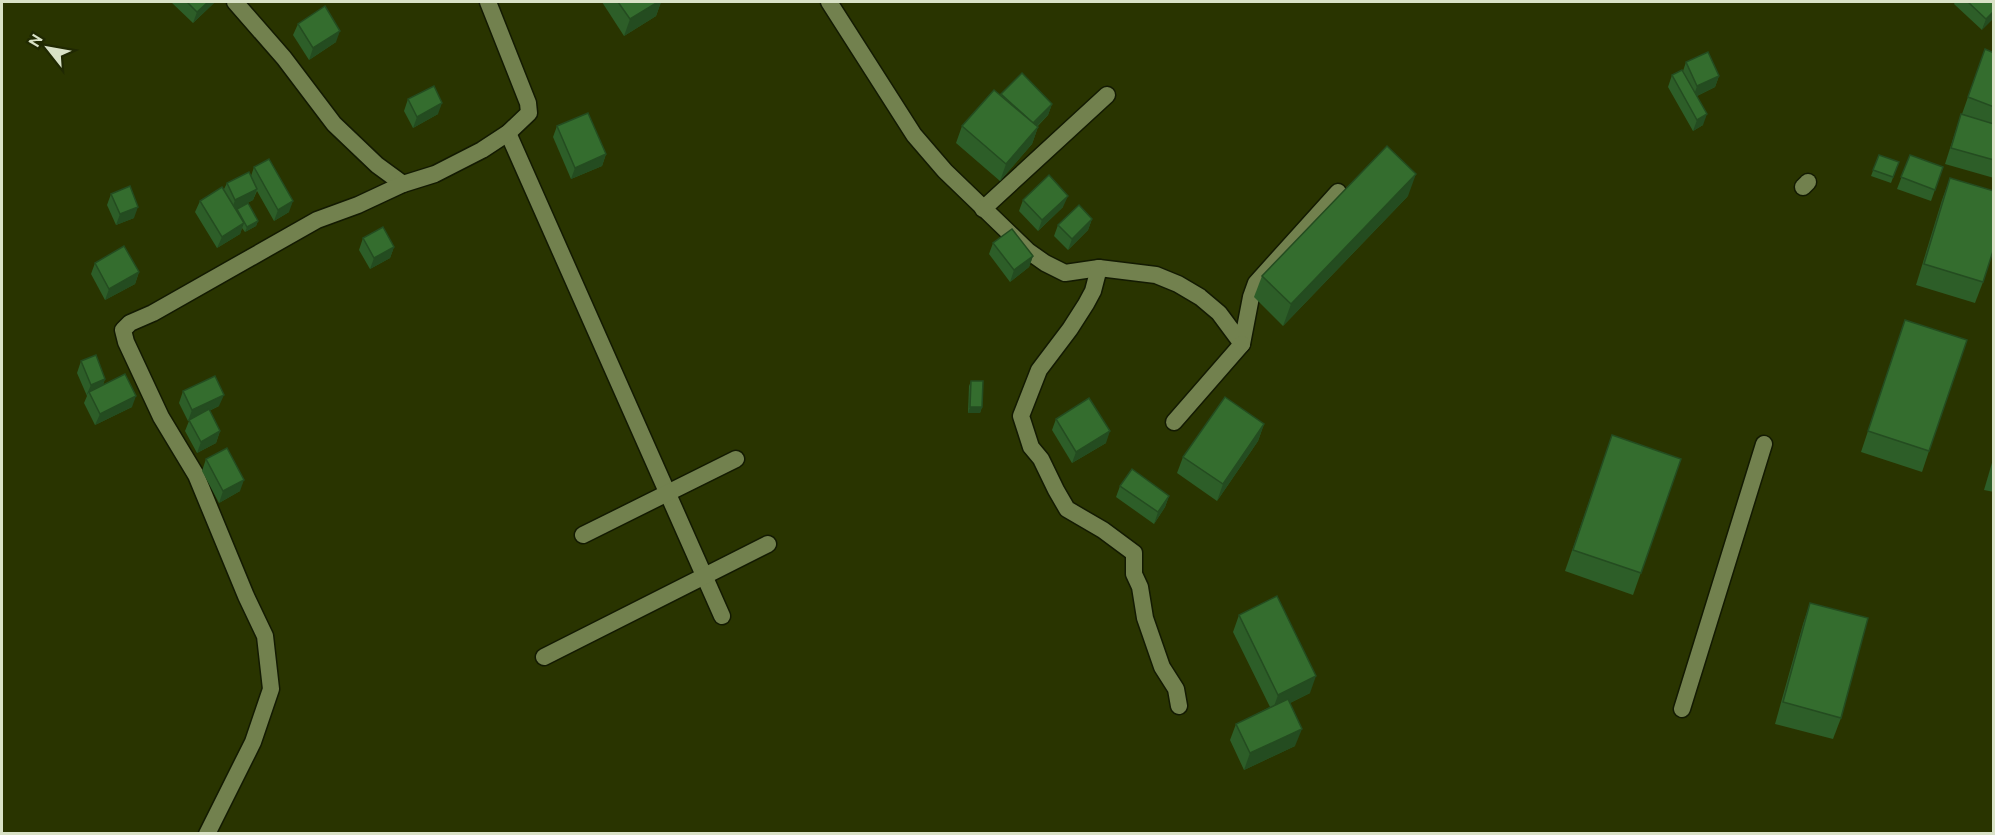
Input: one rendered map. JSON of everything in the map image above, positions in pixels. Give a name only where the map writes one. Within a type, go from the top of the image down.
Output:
[{"type":"street","points":[[235,2],[284,58],[334,124],[377,165],[403,184]]},
{"type":"street","points":[[207,834],[253,742],[271,689],[265,636],[196,475],[161,417],[126,342],[123,330],[130,323],[153,313],[316,220],[358,205],[403,184],[435,174],[482,150],[508,133],[529,113],[528,103],[488,2]]},
{"type":"street","points":[[829,2],[914,135],[945,171],[1028,251],[1045,264],[1065,273],[1099,268],[1156,275],[1178,284],[1200,297],[1219,313],[1242,344]]},
{"type":"street","points":[[983,209],[1107,95]]},
{"type":"street","points":[[508,133],[722,616]]},
{"type":"street","points":[[1174,423],[1242,344],[1256,283],[1338,192]]},
{"type":"street","points":[[1099,268],[1093,291],[1086,304],[1039,370],[1021,416],[1030,447],[1041,459],[1068,509],[1103,530],[1134,553],[1134,574],[1140,587],[1145,618],[1162,667],[1176,689],[1179,706]]},
{"type":"street","points":[[1682,709],[1764,444]]},
{"type":"street","points":[[584,535],[736,459]]},
{"type":"street","points":[[544,657],[768,544]]},
{"type":"building","points":[[187,2],[208,2],[197,12]]},
{"type":"building","points":[[618,2],[658,2],[630,19]]},
{"type":"building","points":[[1968,2],[1994,2],[1994,11],[1986,19]]},
{"type":"building","points":[[325,6],[340,31],[313,48],[298,24]]},
{"type":"building","points":[[1985,49],[1994,53],[1994,107],[1968,97]]},
{"type":"building","points":[[1708,52],[1719,76],[1697,86],[1686,62]]},
{"type":"building","points":[[1682,70],[1707,114],[1697,120],[1672,75]]},
{"type":"building","points":[[1022,73],[1052,104],[1033,123],[1001,94]]},
{"type":"building","points":[[434,86],[442,103],[417,117],[408,99]]},
{"type":"building","points":[[994,90],[1038,127],[1006,164],[962,126]]},
{"type":"building","points":[[588,113],[606,154],[575,168],[557,126]]},
{"type":"building","points":[[1961,114],[1994,124],[1994,160],[1951,148]]},
{"type":"building","points":[[1387,146],[1416,174],[1291,304],[1262,276]]},
{"type":"building","points":[[1879,155],[1899,162],[1893,177],[1873,170]]},
{"type":"building","points":[[1910,155],[1943,167],[1935,190],[1901,177]]},
{"type":"building","points":[[269,159],[293,201],[278,210],[254,167]]},
{"type":"building","points":[[249,172],[257,189],[235,200],[227,183]]},
{"type":"building","points":[[1049,175],[1068,196],[1042,220],[1023,200]]},
{"type":"building","points":[[1950,178],[1994,191],[1994,248],[1983,282],[1924,264]]},
{"type":"building","points":[[130,186],[138,207],[120,214],[111,194]]},
{"type":"building","points":[[222,187],[244,223],[222,237],[200,201]]},
{"type":"building","points":[[248,203],[258,221],[247,227],[237,209]]},
{"type":"building","points":[[1079,205],[1092,219],[1072,239],[1058,225]]},
{"type":"building","points":[[383,227],[394,247],[374,258],[363,238]]},
{"type":"building","points":[[1012,229],[1033,256],[1014,270],[993,243]]},
{"type":"building","points":[[124,246],[139,272],[109,289],[95,263]]},
{"type":"building","points":[[1905,320],[1967,340],[1929,451],[1868,431]]},
{"type":"building","points":[[96,355],[105,379],[91,385],[81,361]]},
{"type":"building","points":[[125,374],[136,396],[100,414],[89,392]]},
{"type":"building","points":[[215,376],[224,395],[192,410],[183,391]]},
{"type":"building","points":[[971,381],[983,381],[982,407],[970,407]]},
{"type":"building","points":[[1225,397],[1264,424],[1223,484],[1183,457]]},
{"type":"building","points":[[1089,398],[1110,431],[1076,452],[1056,419]]},
{"type":"building","points":[[209,409],[220,431],[201,442],[189,420]]},
{"type":"building","points":[[1612,435],[1681,459],[1641,573],[1573,550]]},
{"type":"building","points":[[227,448],[244,480],[223,491],[206,459]]},
{"type":"building","points":[[1132,469],[1169,496],[1158,512],[1120,486]]},
{"type":"building","points":[[1277,596],[1316,676],[1278,695],[1239,615]]},
{"type":"building","points":[[1810,603],[1868,618],[1841,718],[1783,702]]},
{"type":"building","points":[[1288,699],[1302,729],[1250,753],[1236,724]]}]
